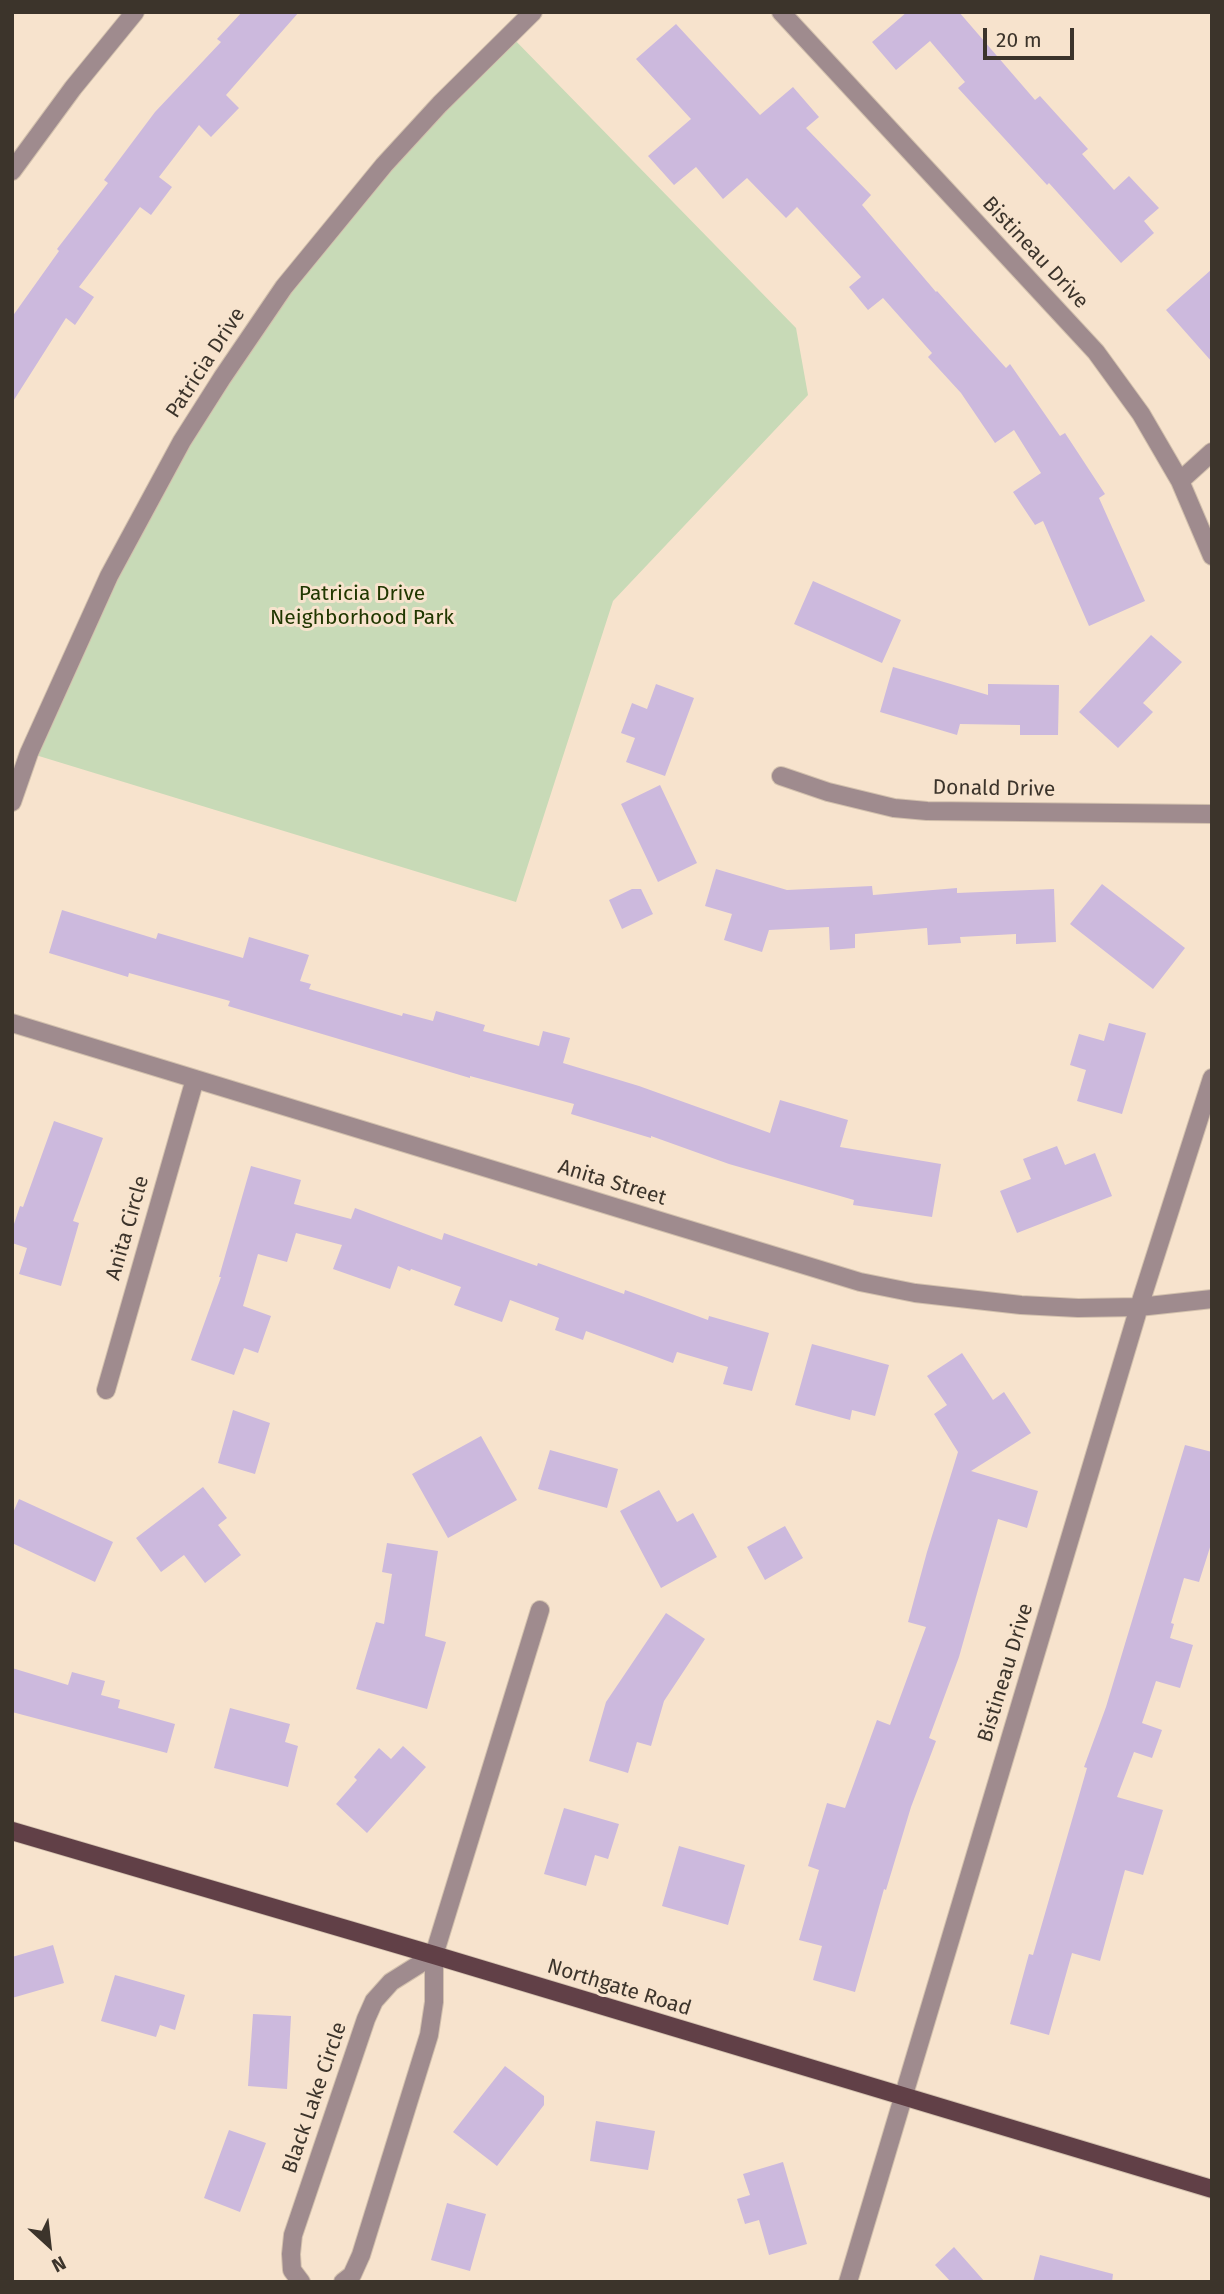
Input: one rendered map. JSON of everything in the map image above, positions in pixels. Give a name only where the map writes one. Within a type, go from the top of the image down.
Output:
[{"type":"main road","name":"Northgate Road","points":[[12,1831],[1212,2189]]},
{"type":"street","points":[[12,171],[73,88],[135,12]]},
{"type":"street","name":"Patricia Drive","points":[[12,802],[29,753],[109,576],[170,462],[222,378],[284,287],[384,165],[440,104],[533,12]]},
{"type":"street","name":"Bistineau Drive","points":[[781,12],[1096,352],[1141,414],[1180,481],[1212,556]]},
{"type":"street","points":[[1180,481],[1212,452]]},
{"type":"street","name":"Donald Drive","points":[[781,776],[828,792],[894,808],[927,811],[1212,814]]},
{"type":"street","name":"Anita Street","points":[[12,1023],[860,1282],[968,1301],[1078,1308],[1139,1307],[1212,1299]]},
{"type":"street","name":"Bistineau Drive","points":[[848,2282],[1139,1307],[1212,1078]]},
{"type":"street","name":"Anita Circle","points":[[106,1390],[195,1079]]},
{"type":"street","points":[[343,2282],[352,2275],[361,2255],[429,2035],[435,1991],[434,1955],[540,1610]]},
{"type":"street","name":"Black Lake Circle","points":[[302,2282],[292,2270],[293,2235],[366,2019],[374,2001],[391,1982],[434,1955]]},
{"type":"green space","name":"Patricia Drive Neighborhood Park","points":[[509,34],[796,328],[808,395],[613,601],[516,902],[29,753],[146,505],[275,299]]},
{"type":"building","points":[[242,12],[299,12],[226,95],[239,108],[211,137],[199,125],[159,177],[172,187],[151,215],[140,207],[79,287],[94,297],[75,325],[66,318],[12,403],[12,317],[59,251],[57,249],[108,183],[104,180],[155,112],[221,42],[217,39]]},
{"type":"building","points":[[907,12],[959,12],[1035,100],[1040,96],[1088,149],[1082,154],[1114,190],[1129,176],[1159,208],[1144,221],[1154,233],[1121,263],[958,88],[965,82],[930,41],[896,70],[872,42]]},
{"type":"building","points":[[676,24],[760,115],[793,87],[819,117],[806,128],[871,195],[862,205],[936,292],[1006,368],[1010,364],[1060,436],[1065,433],[1105,494],[1099,498],[1145,601],[1089,626],[1043,521],[1035,525],[1013,492],[1041,473],[1014,430],[995,443],[961,393],[928,357],[932,353],[883,298],[868,310],[849,287],[861,277],[797,207],[786,218],[747,178],[723,199],[696,167],[674,185],[648,156],[691,119],[636,59]]},
{"type":"building","points":[[1212,269],[1212,362],[1166,310]]},
{"type":"building","points":[[813,581],[901,620],[882,663],[794,624]]},
{"type":"building","points":[[1151,635],[1182,662],[1143,703],[1153,712],[1118,748],[1079,712]]},
{"type":"building","points":[[893,667],[988,695],[988,684],[1059,685],[1058,735],[1020,735],[1020,725],[960,724],[957,735],[880,712]]},
{"type":"building","points":[[656,684],[694,698],[665,776],[626,762],[635,738],[621,733],[632,703],[647,709]]},
{"type":"building","points":[[660,785],[697,863],[658,882],[621,804]]},
{"type":"building","points":[[716,869],[787,890],[872,886],[873,895],[957,888],[957,893],[1054,889],[1056,942],[1016,944],[1016,934],[960,937],[961,943],[928,945],[927,928],[855,934],[855,948],[830,950],[829,927],[769,930],[762,952],[724,940],[732,914],[705,906]]},
{"type":"building","points":[[1102,884],[1185,948],[1153,989],[1070,924]]},
{"type":"building","points":[[632,889],[641,889],[653,914],[622,929],[609,900]]},
{"type":"building","points":[[62,910],[156,939],[158,933],[243,958],[249,937],[309,955],[300,981],[311,984],[309,989],[402,1016],[403,1013],[433,1021],[436,1011],[485,1025],[483,1031],[539,1046],[543,1031],[570,1038],[563,1063],[639,1086],[770,1133],[780,1100],[848,1120],[840,1147],[941,1164],[932,1217],[853,1205],[854,1200],[729,1164],[651,1136],[571,1114],[574,1104],[470,1078],[228,1006],[230,1001],[129,973],[128,977],[49,953]]},
{"type":"building","points":[[1109,1023],[1146,1033],[1122,1114],[1077,1101],[1086,1070],[1070,1065],[1079,1034],[1104,1041]]},
{"type":"building","points":[[54,1121],[103,1138],[73,1221],[79,1223],[61,1286],[19,1274],[27,1248],[12,1243],[12,1230],[20,1206],[23,1207]]},
{"type":"building","points":[[1057,1146],[1065,1165],[1095,1153],[1112,1196],[1017,1233],[1000,1191],[1031,1179],[1023,1159]]},
{"type":"building","points":[[251,1166],[301,1180],[294,1204],[351,1219],[355,1208],[442,1240],[444,1233],[624,1294],[625,1290],[708,1320],[709,1316],[769,1333],[752,1391],[723,1384],[728,1367],[677,1352],[673,1363],[586,1331],[583,1340],[555,1330],[559,1318],[510,1300],[502,1322],[454,1305],[461,1287],[411,1269],[410,1271],[398,1266],[390,1289],[333,1269],[342,1245],[296,1233],[287,1262],[258,1254],[243,1306],[271,1316],[258,1353],[244,1348],[234,1375],[191,1360],[221,1277]]},
{"type":"building","points":[[812,1344],[889,1365],[875,1416],[852,1410],[850,1420],[795,1405]]},
{"type":"building","points":[[962,1353],[993,1400],[1004,1392],[1031,1433],[971,1471],[1038,1491],[1027,1528],[998,1519],[959,1657],[929,1738],[936,1741],[911,1807],[886,1890],[884,1889],[855,1992],[813,1980],[822,1946],[799,1940],[819,1870],[808,1866],[827,1803],[845,1808],[877,1720],[890,1725],[926,1627],[908,1622],[958,1452],[934,1414],[947,1405],[927,1376]]},
{"type":"building","points":[[233,1410],[270,1423],[255,1474],[218,1463]]},
{"type":"building","points":[[481,1436],[517,1500],[448,1538],[412,1474]]},
{"type":"building","points":[[1185,1445],[1212,1452],[1212,1541],[1199,1582],[1184,1578],[1171,1623],[1174,1624],[1170,1638],[1193,1645],[1180,1688],[1156,1681],[1142,1723],[1162,1730],[1152,1758],[1134,1752],[1117,1797],[1163,1810],[1143,1875],[1125,1870],[1100,1961],[1072,1953],[1049,2035],[1010,2024],[1029,1954],[1033,1955],[1087,1768],[1084,1767],[1106,1707]]},
{"type":"building","points":[[550,1450],[618,1469],[607,1508],[538,1489]]},
{"type":"building","points":[[203,1487],[227,1518],[218,1525],[241,1555],[205,1583],[184,1555],[161,1572],[136,1538]]},
{"type":"building","points":[[659,1490],[677,1522],[693,1513],[717,1557],[661,1588],[620,1511]]},
{"type":"building","points":[[19,1499],[113,1542],[95,1582],[12,1543],[12,1515]]},
{"type":"building","points":[[785,1526],[803,1558],[765,1580],[747,1547]]},
{"type":"building","points":[[387,1543],[438,1551],[425,1636],[446,1642],[427,1709],[356,1689],[376,1622],[384,1624],[392,1574],[382,1572]]},
{"type":"building","points":[[666,1613],[705,1639],[664,1701],[651,1746],[637,1742],[628,1773],[589,1761],[606,1702]]},
{"type":"building","points":[[12,1668],[68,1685],[72,1672],[105,1681],[101,1695],[120,1700],[118,1708],[175,1724],[167,1753],[12,1712]]},
{"type":"building","points":[[230,1708],[290,1724],[285,1742],[298,1746],[288,1787],[214,1768]]},
{"type":"building","points":[[403,1746],[426,1767],[367,1833],[336,1804],[357,1780],[354,1777],[379,1748],[391,1759]]},
{"type":"building","points":[[564,1808],[619,1824],[608,1859],[595,1855],[586,1886],[544,1874]]},
{"type":"building","points":[[679,1846],[745,1865],[728,1925],[662,1906]]},
{"type":"building","points":[[53,1945],[64,1983],[12,1998],[12,1957]]},
{"type":"building","points":[[115,1975],[185,1995],[175,2030],[160,2025],[156,2037],[101,2021]]},
{"type":"building","points":[[253,2014],[291,2016],[287,2089],[248,2086]]},
{"type":"building","points":[[505,2066],[544,2096],[544,2105],[497,2166],[453,2132]]},
{"type":"building","points":[[596,2121],[655,2131],[648,2170],[590,2161]]},
{"type":"building","points":[[229,2130],[266,2143],[240,2212],[204,2198]]},
{"type":"building","points":[[783,2162],[807,2244],[769,2255],[759,2220],[745,2224],[737,2199],[750,2195],[743,2174]]},
{"type":"building","points":[[447,2203],[486,2214],[470,2271],[431,2260]]},
{"type":"building","points":[[954,2247],[985,2282],[951,2282],[935,2265]]},
{"type":"building","points":[[1040,2255],[1113,2274],[1112,2282],[1033,2282]]}]
